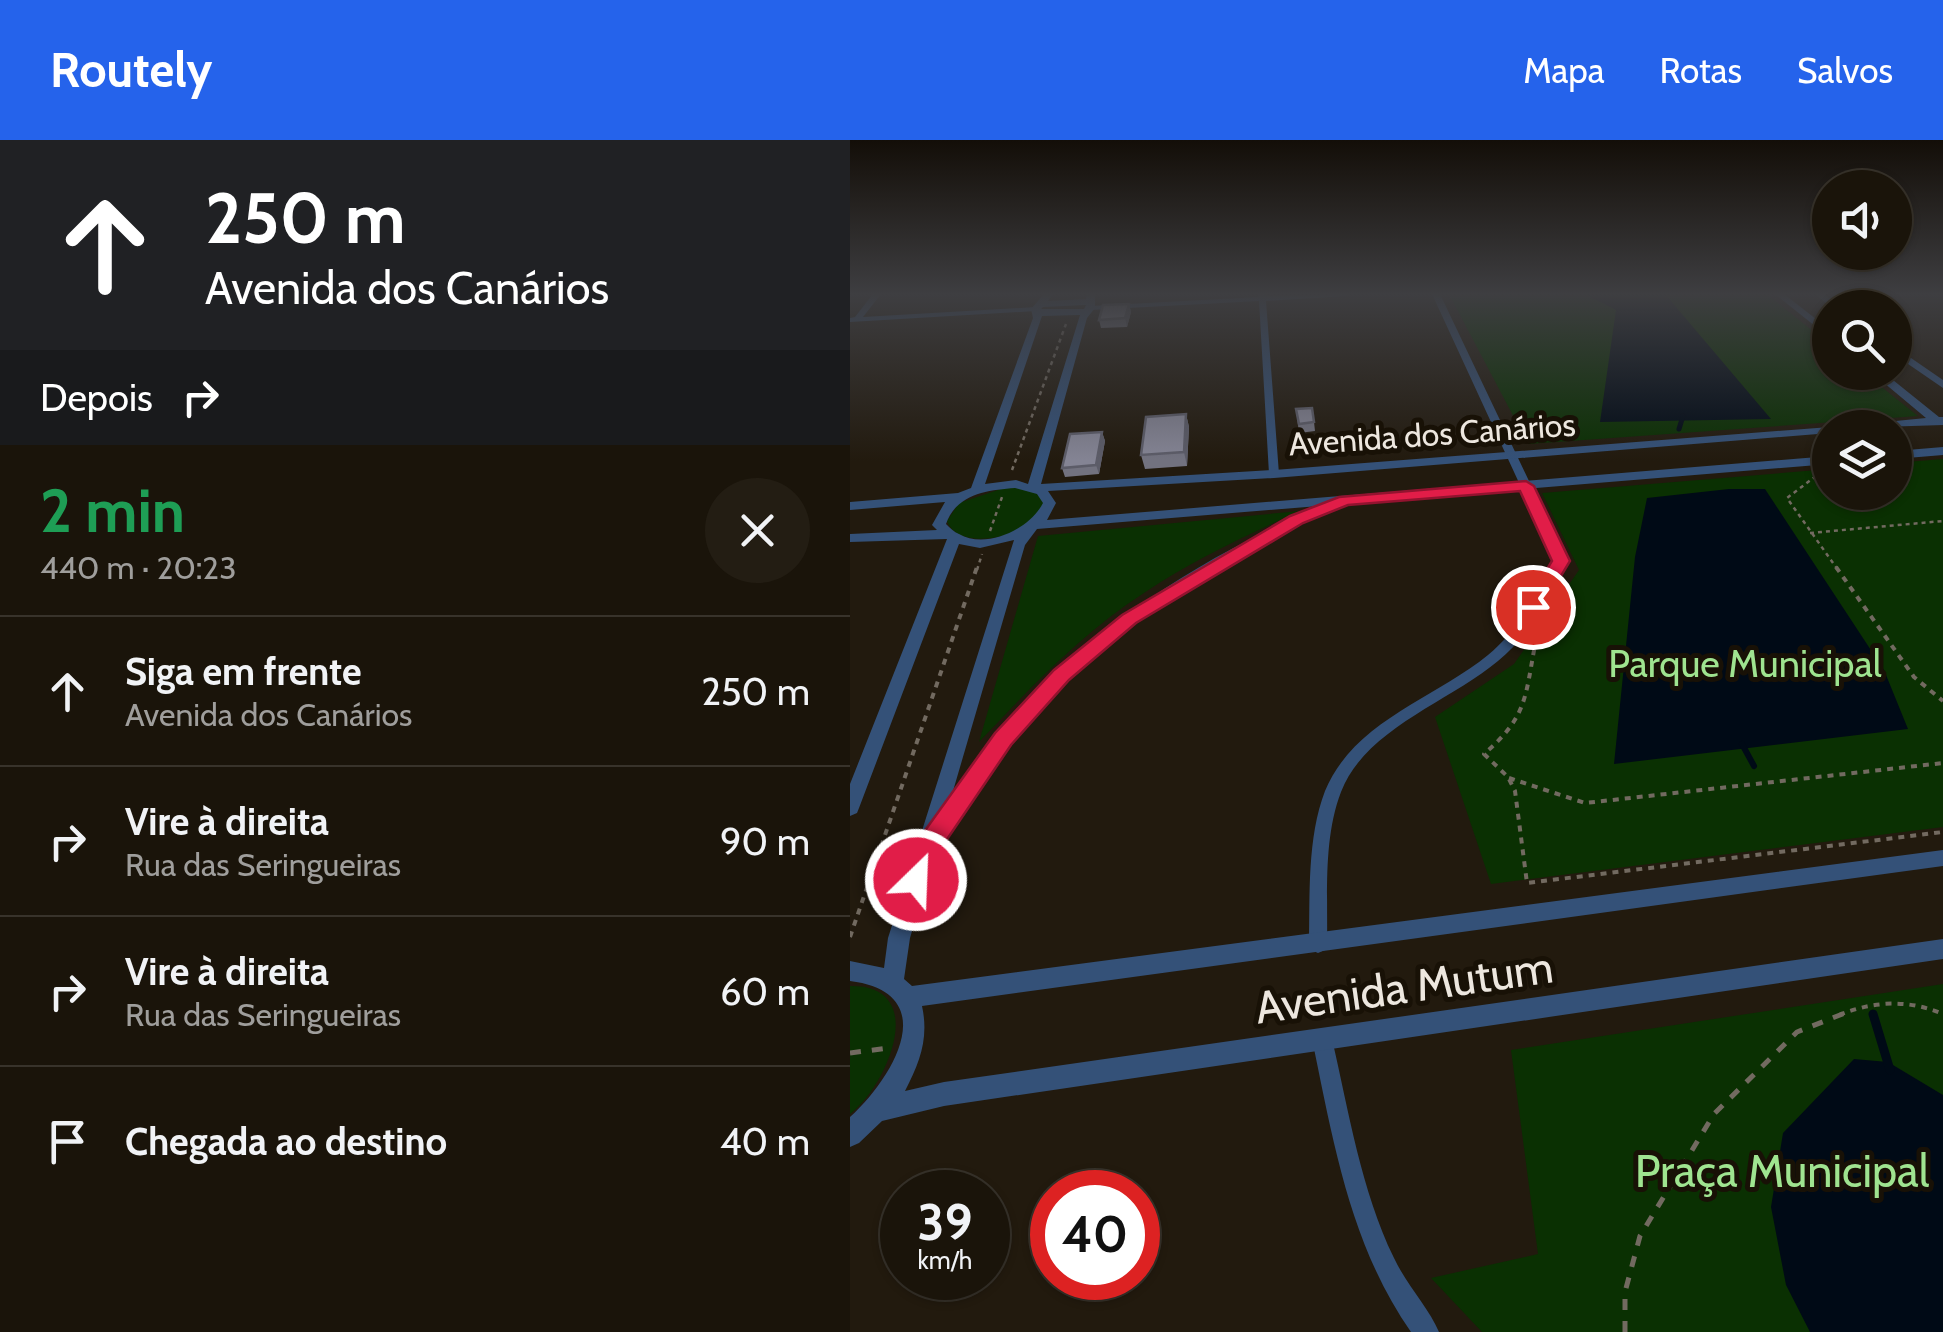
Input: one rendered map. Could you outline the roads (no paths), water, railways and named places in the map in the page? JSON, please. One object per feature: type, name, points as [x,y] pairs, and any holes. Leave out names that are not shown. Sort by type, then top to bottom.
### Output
[{"type":"street","points":[[950,537],[940,525],[941,515],[970,493],[1025,350]]},
{"type":"street","points":[[850,1134],[877,1110],[900,1079],[912,1048],[916,1020],[901,989],[899,938],[1018,544],[1048,514],[1052,504],[1049,494],[1036,487],[1073,350]]},
{"type":"street","points":[[1266,350],[1274,474]]},
{"type":"street","points":[[1318,944],[1320,848],[1338,779],[1381,729],[1498,655],[1555,576],[1561,561],[1462,350]]},
{"type":"street","points":[[1912,362],[1943,385]]},
{"type":"street","points":[[1899,390],[1941,423]]},
{"type":"street","points":[[1912,425],[1941,423]]},
{"type":"street","name":"Avenida dos Canários","points":[[970,493],[1006,484],[1036,487],[1274,474],[1812,431]]},
{"type":"street","points":[[1912,453],[1943,450]]},
{"type":"street","name":"Avenida dos Canários","points":[[950,537],[986,542],[1034,527],[1812,462]]},
{"type":"street","points":[[850,506],[970,493]]},
{"type":"street","points":[[925,851],[1003,739],[1061,675],[1129,619],[1231,555],[1296,520],[1345,500]]},
{"type":"street","points":[[850,538],[950,537]]},
{"type":"street","points":[[850,808],[950,537]]},
{"type":"street","name":"Avenida Mutum","points":[[850,971],[868,971],[901,989],[1318,944],[1943,858]]},
{"type":"street","name":"Avenida Mutum","points":[[877,1110],[944,1094],[1943,949]]},
{"type":"street","points":[[1322,1039],[1346,1145],[1376,1241],[1426,1332]]},
{"type":"waterway","points":[[1679,429],[1683,416]]},
{"type":"waterway","points":[[1742,744],[1754,766]]},
{"type":"waterway","points":[[1873,1014],[1890,1070]]},
{"type":"park label","name":"Parque Municipal","points":[[1745,663]]},
{"type":"park label","name":"Praça Municipal","points":[[1782,1171]]}]
